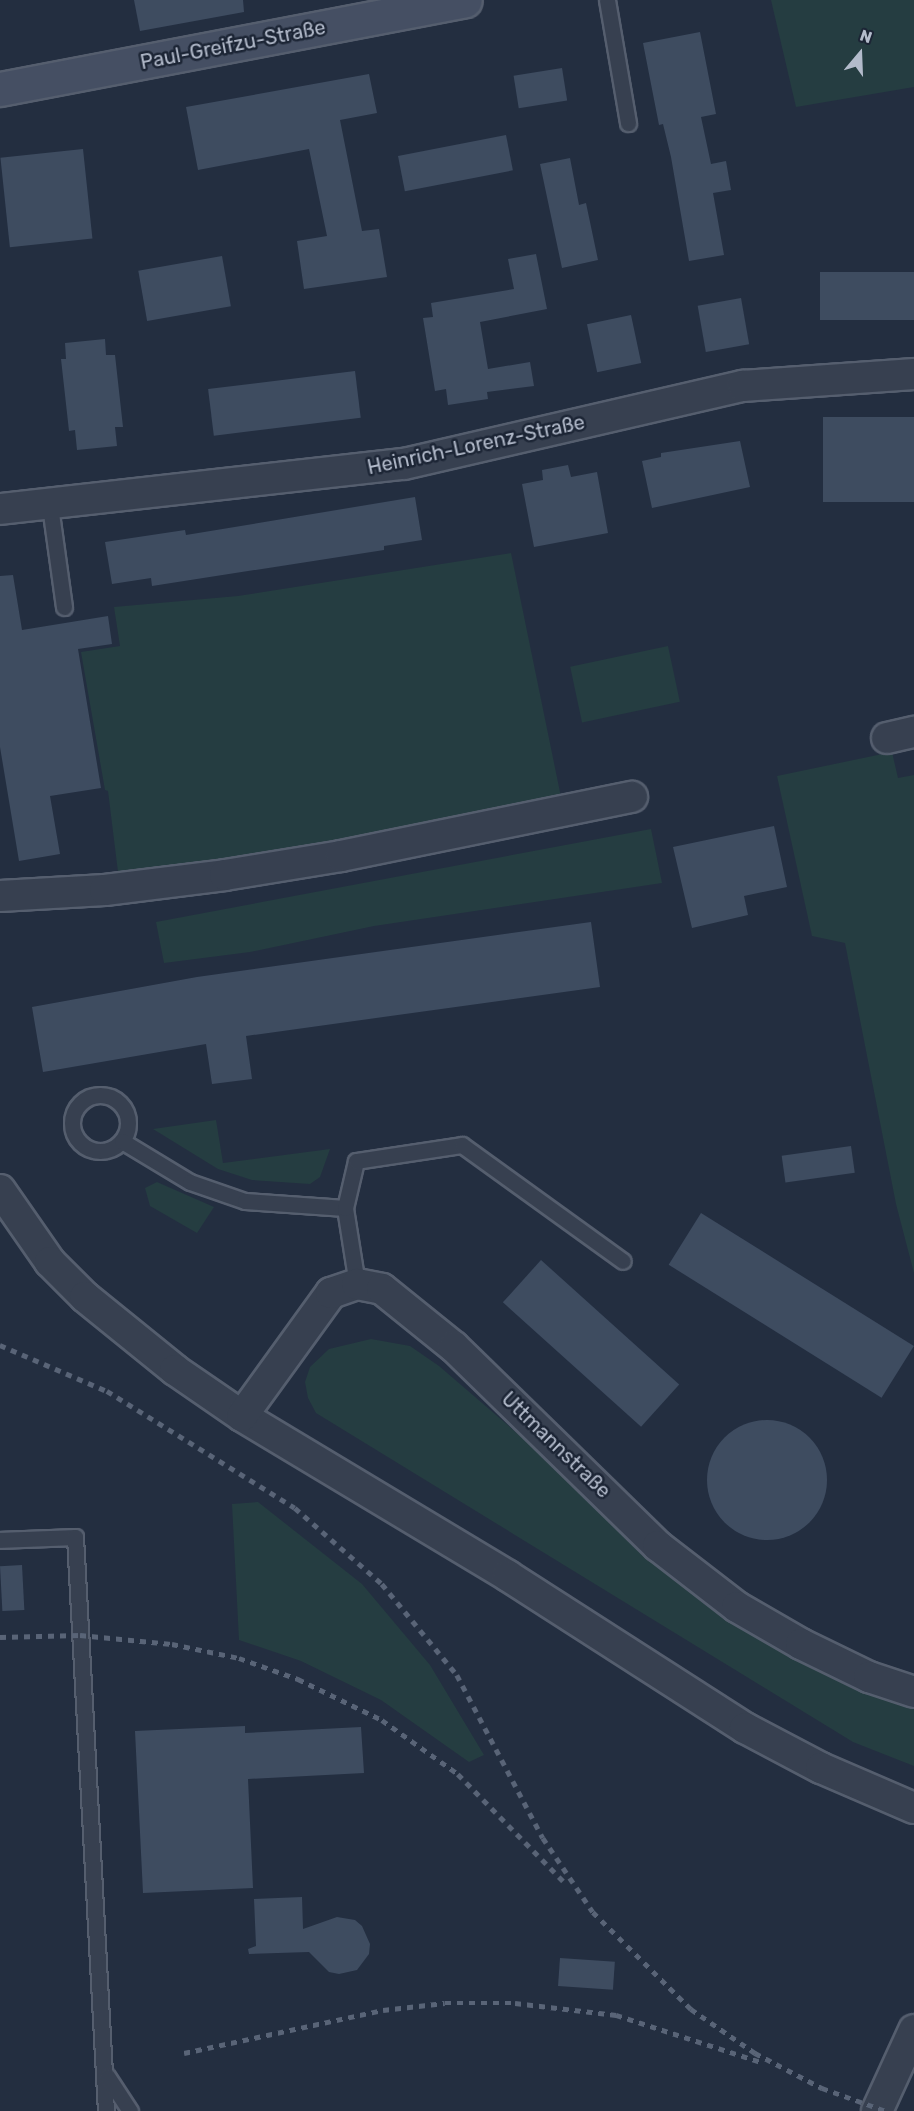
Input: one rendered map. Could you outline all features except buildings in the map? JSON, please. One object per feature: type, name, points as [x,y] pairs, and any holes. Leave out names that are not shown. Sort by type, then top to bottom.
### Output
[{"type":"main road","name":"Paul-Greifzu-Straße","points":[[0,89],[465,0]]},
{"type":"street","name":"Heinrich-Lorenz-Straße","points":[[0,509],[50,506],[404,464],[743,386],[914,374]]},
{"type":"street","points":[[0,896],[105,890],[225,875],[341,856],[632,797]]},
{"type":"street","points":[[0,1190],[50,1262],[85,1297],[174,1370],[242,1416],[508,1576],[745,1728],[821,1768],[914,1808]]},
{"type":"street","points":[[242,1416],[318,1306],[331,1293],[357,1284]]},
{"type":"street","name":"Uttmannstraße","points":[[357,1284],[382,1289],[397,1298],[454,1347],[658,1546],[737,1607],[811,1649],[869,1677],[914,1692]]},
{"type":"street","points":[[878,2111],[914,2030]]},
{"type":"lane","points":[[607,0],[628,123]]},
{"type":"lane","points":[[50,506],[64,607]]},
{"type":"lane","points":[[122,1141],[190,1182],[245,1201],[345,1208]]},
{"type":"lane","points":[[357,1284],[345,1208],[356,1161],[462,1145],[623,1261]]},
{"type":"lane","points":[[0,1540],[75,1537],[106,2111]]},
{"type":"lane","points":[[104,2069],[117,2096],[130,2111]]},
{"type":"green space","points":[[771,0],[914,0],[914,87],[796,107]]},
{"type":"green space","points":[[511,553],[561,797],[281,854],[118,872],[108,791],[105,790],[81,652],[120,646],[114,607],[238,596]]},
{"type":"green space","points":[[668,646],[680,702],[582,723],[570,667]]},
{"type":"green space","points":[[892,752],[898,778],[914,775],[914,1273],[896,1204],[845,943],[812,936],[777,776]]},
{"type":"green space","points":[[651,829],[662,883],[374,926],[250,952],[164,963],[156,922]]},
{"type":"green space","points":[[216,1120],[223,1163],[330,1149],[320,1177],[310,1184],[252,1180],[218,1169],[153,1129]]},
{"type":"green space","points":[[157,1182],[214,1207],[197,1233],[150,1206],[145,1188]]},
{"type":"green space","points":[[371,1339],[410,1346],[439,1366],[561,1471],[857,1688],[914,1707],[914,1766],[853,1742],[316,1413],[308,1398],[305,1382],[310,1367],[329,1349]]},
{"type":"green space","points":[[258,1502],[362,1584],[430,1665],[484,1755],[469,1762],[381,1700],[301,1661],[239,1640],[232,1504]]},
{"type":"railway","points":[[0,1345],[107,1391],[295,1508],[382,1584],[457,1675],[543,1838],[593,1912],[691,2009],[755,2053],[822,2088],[886,2111]]},
{"type":"railway","points":[[0,1637],[80,1635],[172,1644],[239,1658],[298,1679],[382,1720],[458,1774],[566,1884]]},
{"type":"railway","points":[[184,2053],[383,2010],[445,2003],[515,2003],[616,2015],[761,2062]]}]
